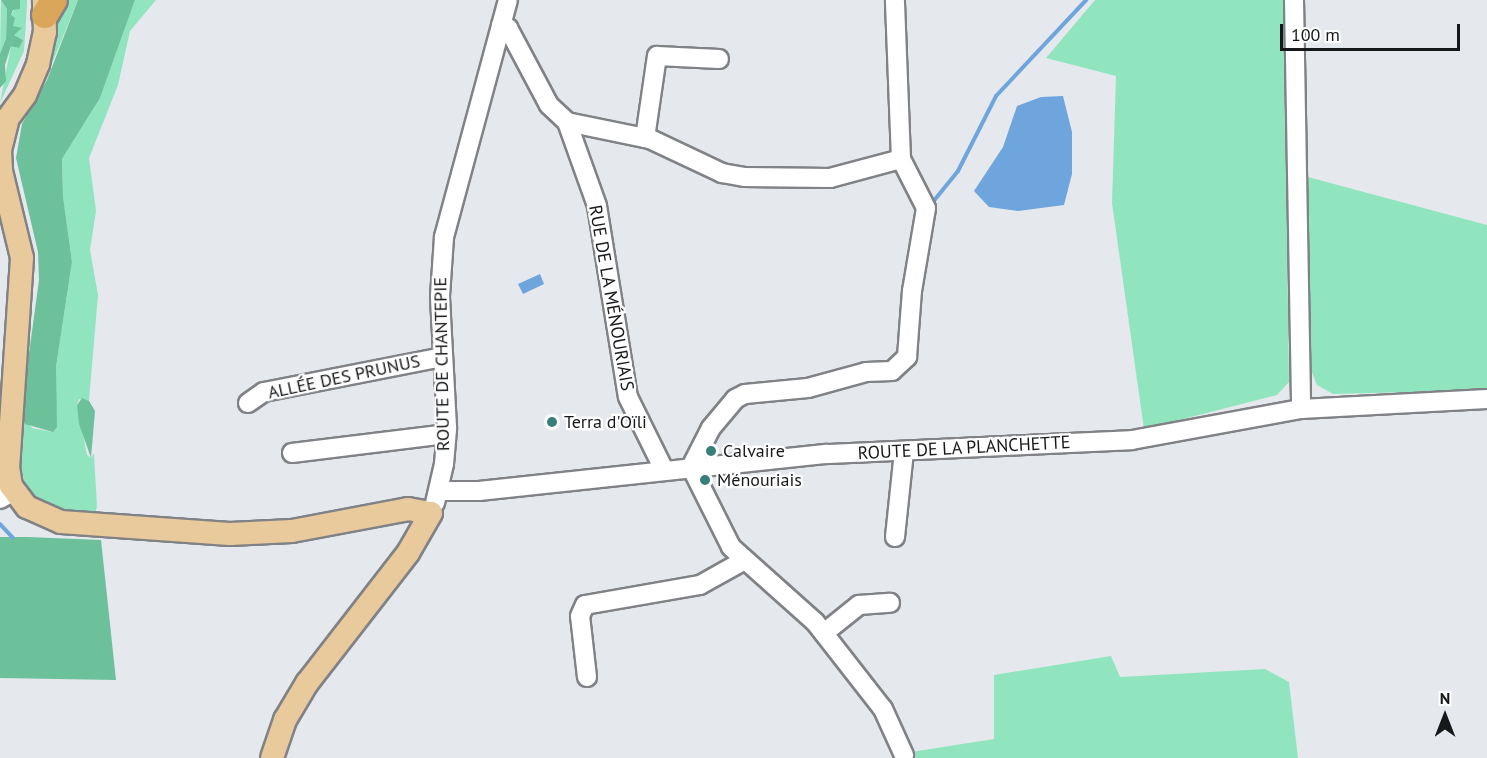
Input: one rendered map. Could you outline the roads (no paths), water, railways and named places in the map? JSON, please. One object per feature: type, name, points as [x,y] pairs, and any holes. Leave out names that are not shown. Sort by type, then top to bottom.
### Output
[{"type":"main road","points":[[48,5],[38,64],[26,95],[3,125],[0,150],[1,171],[19,236],[22,277],[8,450],[7,495],[52,520],[167,532],[272,532],[408,509],[431,513]]},
{"type":"main road","points":[[0,206],[19,236]]},
{"type":"main road","name":"ROUTE DE CHANTEPIE","points":[[272,758],[285,720],[307,683],[408,553],[431,513]]},
{"type":"street","name":"ROUTE DE CHANTEPIE","points":[[431,513],[439,491],[446,434],[440,287],[444,237],[508,0]]},
{"type":"street","points":[[895,0],[901,159],[926,208],[912,291],[907,357],[892,371],[866,372],[808,388],[745,394],[735,399],[718,418],[691,467],[731,547],[743,561],[824,633],[883,710],[904,755]]},
{"type":"street","points":[[1294,0],[1301,409]]},
{"type":"street","name":"RUE DE LA MÉNOURIAIS","points":[[501,25],[508,28],[549,105],[567,122],[597,206],[628,397],[664,470]]},
{"type":"street","points":[[645,138],[657,56],[719,59]]},
{"type":"street","points":[[567,122],[645,138],[722,172],[744,177],[830,178],[901,159]]},
{"type":"street","name":"ALLÉE DES PRUNUS","points":[[248,403],[264,392],[443,357]]},
{"type":"street","name":"ROUTE DE LA PLANCHETTE","points":[[439,491],[468,492],[799,456],[1132,440],[1301,409],[1487,399]]},
{"type":"street","points":[[292,453],[446,434]]},
{"type":"street","points":[[895,537],[904,451]]},
{"type":"street","points":[[587,677],[580,616],[585,605],[700,585],[743,561]]},
{"type":"street","points":[[824,633],[859,605],[890,603]]},
{"type":"water","points":[[1063,96],[1072,132],[1072,174],[1064,205],[1018,211],[989,207],[974,191],[1003,147],[1017,106],[1041,97]]},
{"type":"water","points":[[540,274],[544,284],[523,294],[518,284]]},
{"type":"waterway","points":[[932,203],[958,171],[996,96],[1086,0]]},
{"type":"waterway","points":[[0,524],[13,538]]},
{"type":"place","name":"Terra d'Oïli","points":[[552,422]]},
{"type":"place","name":"Calvaire","points":[[711,451]]},
{"type":"place","name":"Ménouriais","points":[[705,480]]}]
